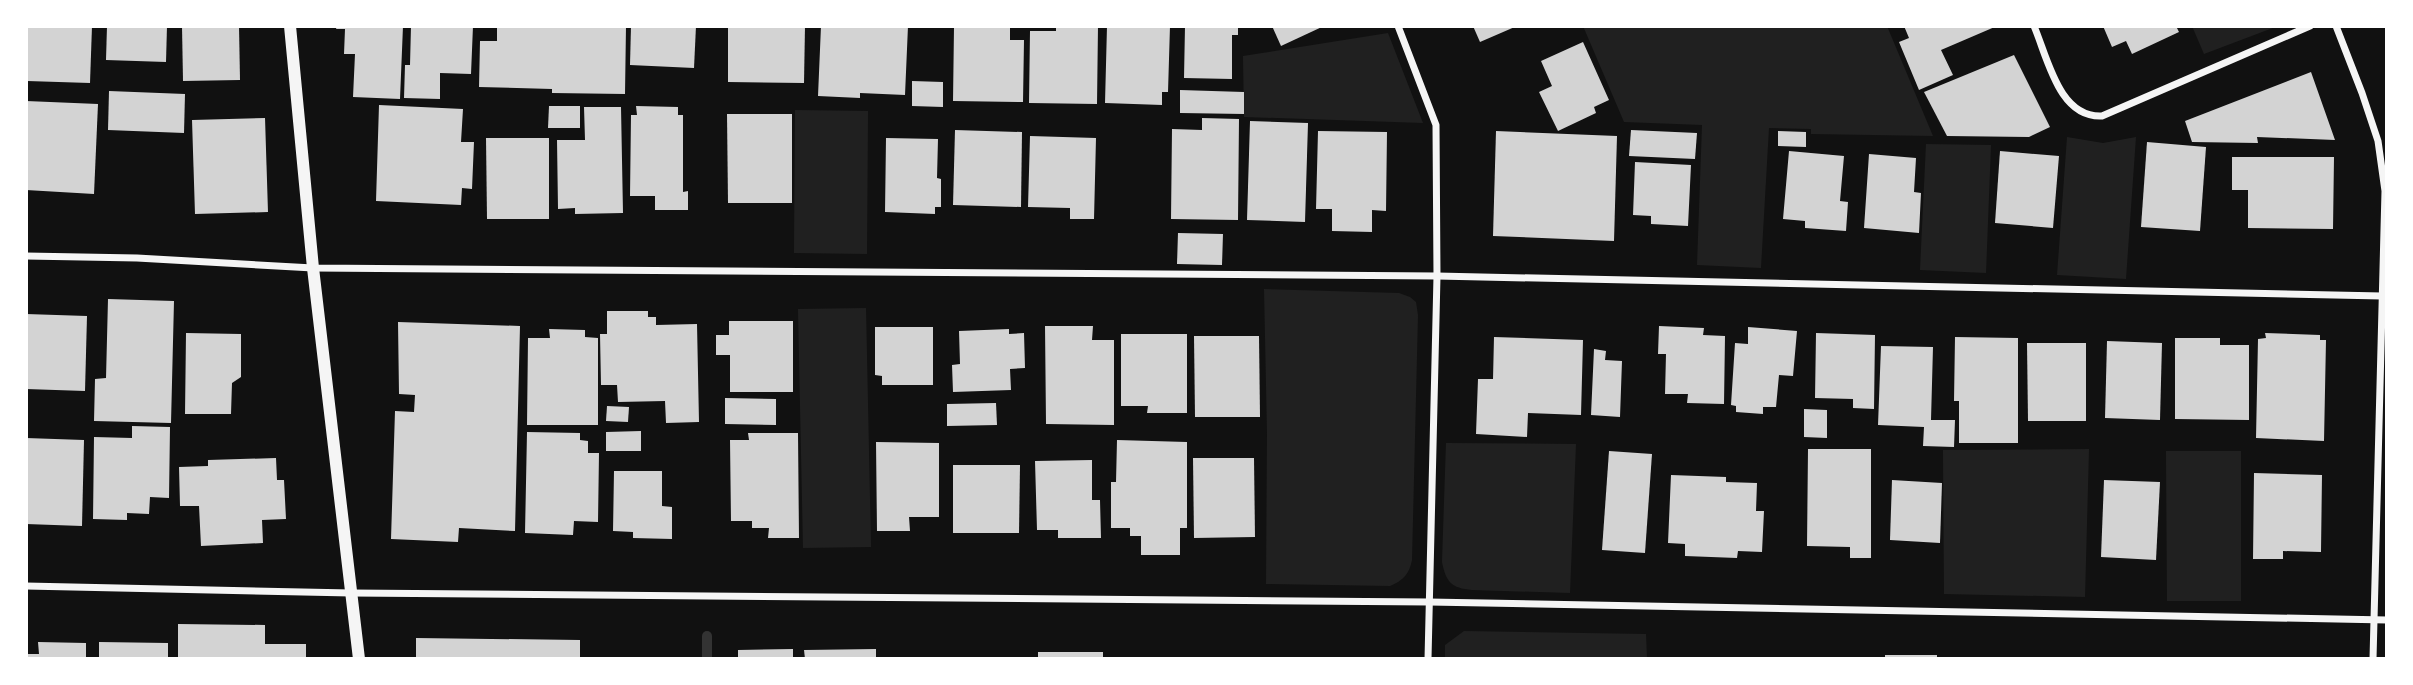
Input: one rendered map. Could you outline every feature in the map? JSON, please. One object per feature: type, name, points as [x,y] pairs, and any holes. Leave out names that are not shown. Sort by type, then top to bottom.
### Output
[{"type":"street","points":[[290,26],[313,268],[359,659]]},
{"type":"street","points":[[1398,26],[1436,125],[1437,276],[1428,659]]},
{"type":"street","points":[[2034,26],[2063,95],[2072,107],[2082,114],[2102,116],[2309,26]]},
{"type":"street","points":[[2336,26],[2378,141],[2385,191],[2373,659]]},
{"type":"street","points":[[26,256],[137,258],[313,268],[1437,276],[2382,296]]},
{"type":"street","points":[[26,586],[351,593],[1429,602],[2387,620]]},
{"type":"shaded area","points":[[1583,26],[1887,26],[1933,136],[1811,134],[1811,129],[1769,128],[1761,268],[1697,265],[1702,125],[1624,122]]},
{"type":"shaded area","points":[[2192,26],[2278,26],[2204,54]]},
{"type":"shaded area","points":[[1388,33],[1423,123],[1244,117],[1243,56]]},
{"type":"shaded area","points":[[795,110],[868,111],[867,254],[794,253]]},
{"type":"shaded area","points":[[2067,137],[2103,143],[2136,137],[2126,279],[2057,275]]},
{"type":"shaded area","points":[[1926,144],[1991,145],[1986,273],[1920,270]]},
{"type":"shaded area","points":[[1264,289],[1399,293],[1416,302],[1418,315],[1412,560],[1405,576],[1390,586],[1266,584]]},
{"type":"shaded area","points":[[866,308],[871,547],[803,548],[798,309]]},
{"type":"shaded area","points":[[1446,443],[1576,444],[1570,593],[1472,590],[1459,588],[1451,583],[1445,575],[1442,562]]},
{"type":"shaded area","points":[[2089,449],[2085,597],[1944,594],[1943,450]]},
{"type":"shaded area","points":[[2166,451],[2241,451],[2241,601],[2167,601]]},
{"type":"shaded area","points":[[1464,631],[1646,634],[1647,659],[1445,659],[1445,645]]},
{"type":"building","points":[[28,26],[92,26],[90,83],[27,81]]},
{"type":"building","points":[[107,26],[167,26],[166,62],[106,60]]},
{"type":"building","points":[[182,26],[239,26],[240,80],[183,81]]},
{"type":"building","points":[[337,26],[403,26],[400,99],[353,97],[355,54],[344,54],[345,29],[336,29]]},
{"type":"building","points":[[411,26],[473,26],[471,74],[440,73],[440,99],[404,98],[405,65],[410,65]]},
{"type":"building","points":[[497,26],[626,26],[625,94],[552,93],[552,89],[479,87],[480,41],[497,41]]},
{"type":"building","points":[[631,26],[696,26],[694,68],[630,65]]},
{"type":"building","points":[[728,26],[805,26],[804,83],[728,82]]},
{"type":"building","points":[[821,26],[908,26],[905,95],[860,93],[860,98],[818,96]]},
{"type":"building","points":[[1056,26],[1098,26],[1097,104],[1029,103],[1030,31],[1056,31]]},
{"type":"building","points":[[1107,26],[1170,26],[1168,92],[1162,92],[1162,105],[1105,103]]},
{"type":"building","points":[[1185,26],[1238,26],[1238,35],[1232,35],[1232,79],[1184,78]]},
{"type":"building","points":[[1272,26],[1324,26],[1281,46]]},
{"type":"building","points":[[1473,26],[1517,26],[1480,42]]},
{"type":"building","points":[[1904,26],[1997,26],[1941,50],[1953,75],[1919,90],[1899,42],[1909,38]]},
{"type":"building","points":[[2103,26],[2176,26],[2179,32],[2132,54],[2126,41],[2112,47]]},
{"type":"building","points":[[954,27],[1010,28],[1010,40],[1024,40],[1023,102],[953,101]]},
{"type":"building","points":[[1583,42],[1609,100],[1594,107],[1596,113],[1558,131],[1539,92],[1552,86],[1541,61]]},
{"type":"building","points":[[2014,55],[2050,127],[2029,137],[1947,136],[1924,92]]},
{"type":"building","points":[[2311,72],[2335,140],[2257,137],[2258,143],[2192,142],[2185,121]]},
{"type":"building","points":[[912,81],[943,82],[943,107],[912,106]]},
{"type":"building","points":[[1180,90],[1244,92],[1244,114],[1180,113]]},
{"type":"building","points":[[109,91],[185,94],[184,133],[108,130]]},
{"type":"building","points":[[26,101],[98,104],[94,194],[26,190]]},
{"type":"building","points":[[379,105],[463,109],[461,142],[474,142],[472,189],[462,188],[461,205],[376,201]]},
{"type":"building","points":[[549,106],[580,106],[580,128],[548,128]]},
{"type":"building","points":[[636,106],[678,107],[678,115],[683,115],[683,192],[688,191],[688,210],[655,210],[655,196],[630,196],[631,115],[637,115]]},
{"type":"building","points":[[584,107],[621,107],[623,213],[575,214],[575,208],[558,209],[557,140],[585,140]]},
{"type":"building","points":[[727,114],[792,114],[792,203],[728,203]]},
{"type":"building","points":[[265,118],[268,212],[195,214],[192,120]]},
{"type":"building","points":[[1202,118],[1239,119],[1238,220],[1171,219],[1172,129],[1202,130]]},
{"type":"building","points":[[1250,121],[1308,123],[1305,222],[1247,220]]},
{"type":"building","points":[[955,130],[1022,132],[1021,207],[953,205]]},
{"type":"building","points":[[1631,130],[1697,133],[1695,159],[1629,156]]},
{"type":"building","points":[[1318,131],[1387,132],[1386,211],[1372,210],[1372,232],[1332,231],[1332,209],[1316,209]]},
{"type":"building","points":[[1496,131],[1617,136],[1614,241],[1493,236]]},
{"type":"building","points":[[1778,131],[1806,132],[1806,147],[1778,146]]},
{"type":"building","points":[[1030,136],[1096,138],[1094,219],[1070,219],[1070,208],[1028,207]]},
{"type":"building","points":[[486,138],[549,138],[549,219],[487,219]]},
{"type":"building","points":[[886,138],[938,139],[937,178],[941,179],[941,207],[935,207],[935,214],[885,212]]},
{"type":"building","points":[[2147,142],[2206,147],[2200,231],[2141,227]]},
{"type":"building","points":[[1789,151],[1844,156],[1840,201],[1848,202],[1846,231],[1805,228],[1805,221],[1783,219]]},
{"type":"building","points":[[2000,151],[2059,156],[2053,228],[1995,223]]},
{"type":"building","points":[[1869,154],[1916,158],[1914,192],[1921,193],[1919,233],[1864,228]]},
{"type":"building","points":[[2232,157],[2334,157],[2333,229],[2248,228],[2248,190],[2232,190]]},
{"type":"building","points":[[1635,162],[1691,165],[1688,226],[1651,224],[1651,216],[1633,215]]},
{"type":"building","points":[[1178,233],[1223,234],[1222,265],[1177,264]]},
{"type":"building","points":[[108,299],[174,301],[171,423],[94,421],[95,379],[106,378]]},
{"type":"building","points":[[607,311],[648,311],[648,317],[656,317],[656,325],[697,324],[699,422],[666,423],[665,401],[618,402],[617,385],[601,385],[600,334],[607,334]]},
{"type":"building","points":[[26,314],[87,316],[85,391],[26,389]]},
{"type":"building","points":[[729,321],[793,321],[793,392],[730,392],[730,355],[716,355],[716,335],[729,335]]},
{"type":"building","points":[[398,322],[520,326],[515,531],[459,528],[458,542],[391,539],[395,411],[414,412],[415,395],[399,394]]},
{"type":"building","points":[[1045,326],[1093,326],[1092,340],[1114,340],[1114,425],[1046,424]]},
{"type":"building","points":[[1659,326],[1704,328],[1703,335],[1725,336],[1724,404],[1687,403],[1688,394],[1665,394],[1666,354],[1658,354]]},
{"type":"building","points":[[875,327],[933,327],[933,385],[882,385],[882,376],[875,375]]},
{"type":"building","points":[[1748,327],[1797,331],[1793,376],[1779,375],[1776,407],[1763,407],[1763,414],[1736,412],[1736,406],[1731,405],[1735,343],[1748,344]]},
{"type":"building","points":[[549,329],[585,330],[585,337],[598,338],[598,425],[527,425],[528,338],[550,338]]},
{"type":"building","points":[[1009,329],[1009,334],[1024,333],[1025,368],[1010,369],[1011,390],[953,392],[952,365],[960,364],[959,331]]},
{"type":"building","points":[[186,333],[241,334],[241,377],[232,383],[231,414],[185,414]]},
{"type":"building","points":[[1816,333],[1875,335],[1874,409],[1853,408],[1853,399],[1815,398]]},
{"type":"building","points":[[2265,333],[2320,335],[2320,340],[2326,340],[2324,441],[2256,438],[2258,339],[2266,338]]},
{"type":"building","points":[[1121,334],[1187,334],[1187,413],[1147,413],[1148,406],[1121,406]]},
{"type":"building","points":[[1194,336],[1259,336],[1260,417],[1195,417]]},
{"type":"building","points":[[1494,337],[1583,340],[1581,415],[1528,413],[1527,437],[1476,434],[1478,379],[1493,379]]},
{"type":"building","points":[[1955,337],[2018,338],[2018,443],[1959,443],[1959,401],[1954,401]]},
{"type":"building","points":[[2175,338],[2220,338],[2220,345],[2249,345],[2249,420],[2175,419]]},
{"type":"building","points":[[2107,341],[2162,343],[2160,420],[2105,418]]},
{"type":"building","points":[[2027,343],[2086,343],[2086,421],[2028,421]]},
{"type":"building","points":[[1881,346],[1933,347],[1931,420],[1955,420],[1954,447],[1923,446],[1924,427],[1878,425]]},
{"type":"building","points":[[1594,349],[1606,351],[1605,360],[1622,361],[1620,417],[1591,415]]},
{"type":"building","points":[[725,398],[776,399],[776,425],[725,424]]},
{"type":"building","points":[[996,403],[997,425],[947,426],[947,404]]},
{"type":"building","points":[[607,406],[629,407],[628,422],[606,421]]},
{"type":"building","points":[[1804,409],[1827,410],[1827,438],[1804,437]]},
{"type":"building","points":[[132,426],[170,427],[169,498],[150,497],[149,514],[127,513],[127,520],[93,519],[94,437],[132,438]]},
{"type":"building","points":[[641,431],[641,451],[606,451],[606,432]]},
{"type":"building","points":[[527,432],[580,433],[580,440],[588,441],[588,453],[599,453],[598,522],[574,521],[573,535],[525,533]]},
{"type":"building","points":[[748,433],[798,433],[799,538],[768,538],[769,528],[752,528],[752,521],[731,521],[730,440],[749,440]]},
{"type":"building","points":[[26,438],[84,440],[82,526],[26,524]]},
{"type":"building","points":[[1117,440],[1187,442],[1187,528],[1180,528],[1180,555],[1141,555],[1141,536],[1130,536],[1130,528],[1111,528],[1111,482],[1116,482]]},
{"type":"building","points":[[876,442],[939,443],[939,517],[909,517],[910,531],[877,531]]},
{"type":"building","points":[[1808,449],[1871,449],[1871,558],[1850,558],[1850,547],[1807,546]]},
{"type":"building","points":[[1609,451],[1652,454],[1645,553],[1602,550]]},
{"type":"building","points":[[276,458],[277,480],[284,480],[286,519],[262,520],[263,543],[201,546],[199,506],[180,506],[179,467],[208,466],[208,460]]},
{"type":"building","points":[[1193,458],[1254,458],[1255,537],[1194,538]]},
{"type":"building","points":[[1092,460],[1092,500],[1100,500],[1101,538],[1058,538],[1058,530],[1037,530],[1035,461]]},
{"type":"building","points":[[953,465],[1020,465],[1019,533],[953,533]]},
{"type":"building","points":[[614,471],[662,471],[662,506],[672,507],[672,539],[633,538],[633,532],[613,531]]},
{"type":"building","points":[[2254,473],[2322,475],[2321,552],[2283,551],[2283,559],[2253,559]]},
{"type":"building","points":[[1671,475],[1726,477],[1726,482],[1757,483],[1756,511],[1764,511],[1762,552],[1738,551],[1737,558],[1685,556],[1685,544],[1668,543]]},
{"type":"building","points":[[1892,480],[1942,483],[1940,543],[1890,540]]},
{"type":"building","points":[[2104,480],[2160,482],[2156,560],[2101,557]]},
{"type":"building","points":[[178,624],[265,625],[265,644],[306,644],[306,659],[178,659]]},
{"type":"building","points":[[416,638],[580,640],[580,659],[416,659]]},
{"type":"building","points":[[38,642],[86,643],[86,659],[26,659],[26,654],[39,654]]},
{"type":"building","points":[[99,642],[168,643],[168,659],[99,659]]},
{"type":"building","points":[[793,649],[793,659],[738,659],[738,650]]},
{"type":"building","points":[[876,649],[876,659],[805,659],[804,650]]},
{"type":"building","points":[[1038,652],[1103,652],[1103,659],[1038,659]]},
{"type":"building","points":[[1885,655],[1937,655],[1937,659],[1885,659]]},
{"type":"waterway","points":[[707,636],[707,659]]}]
